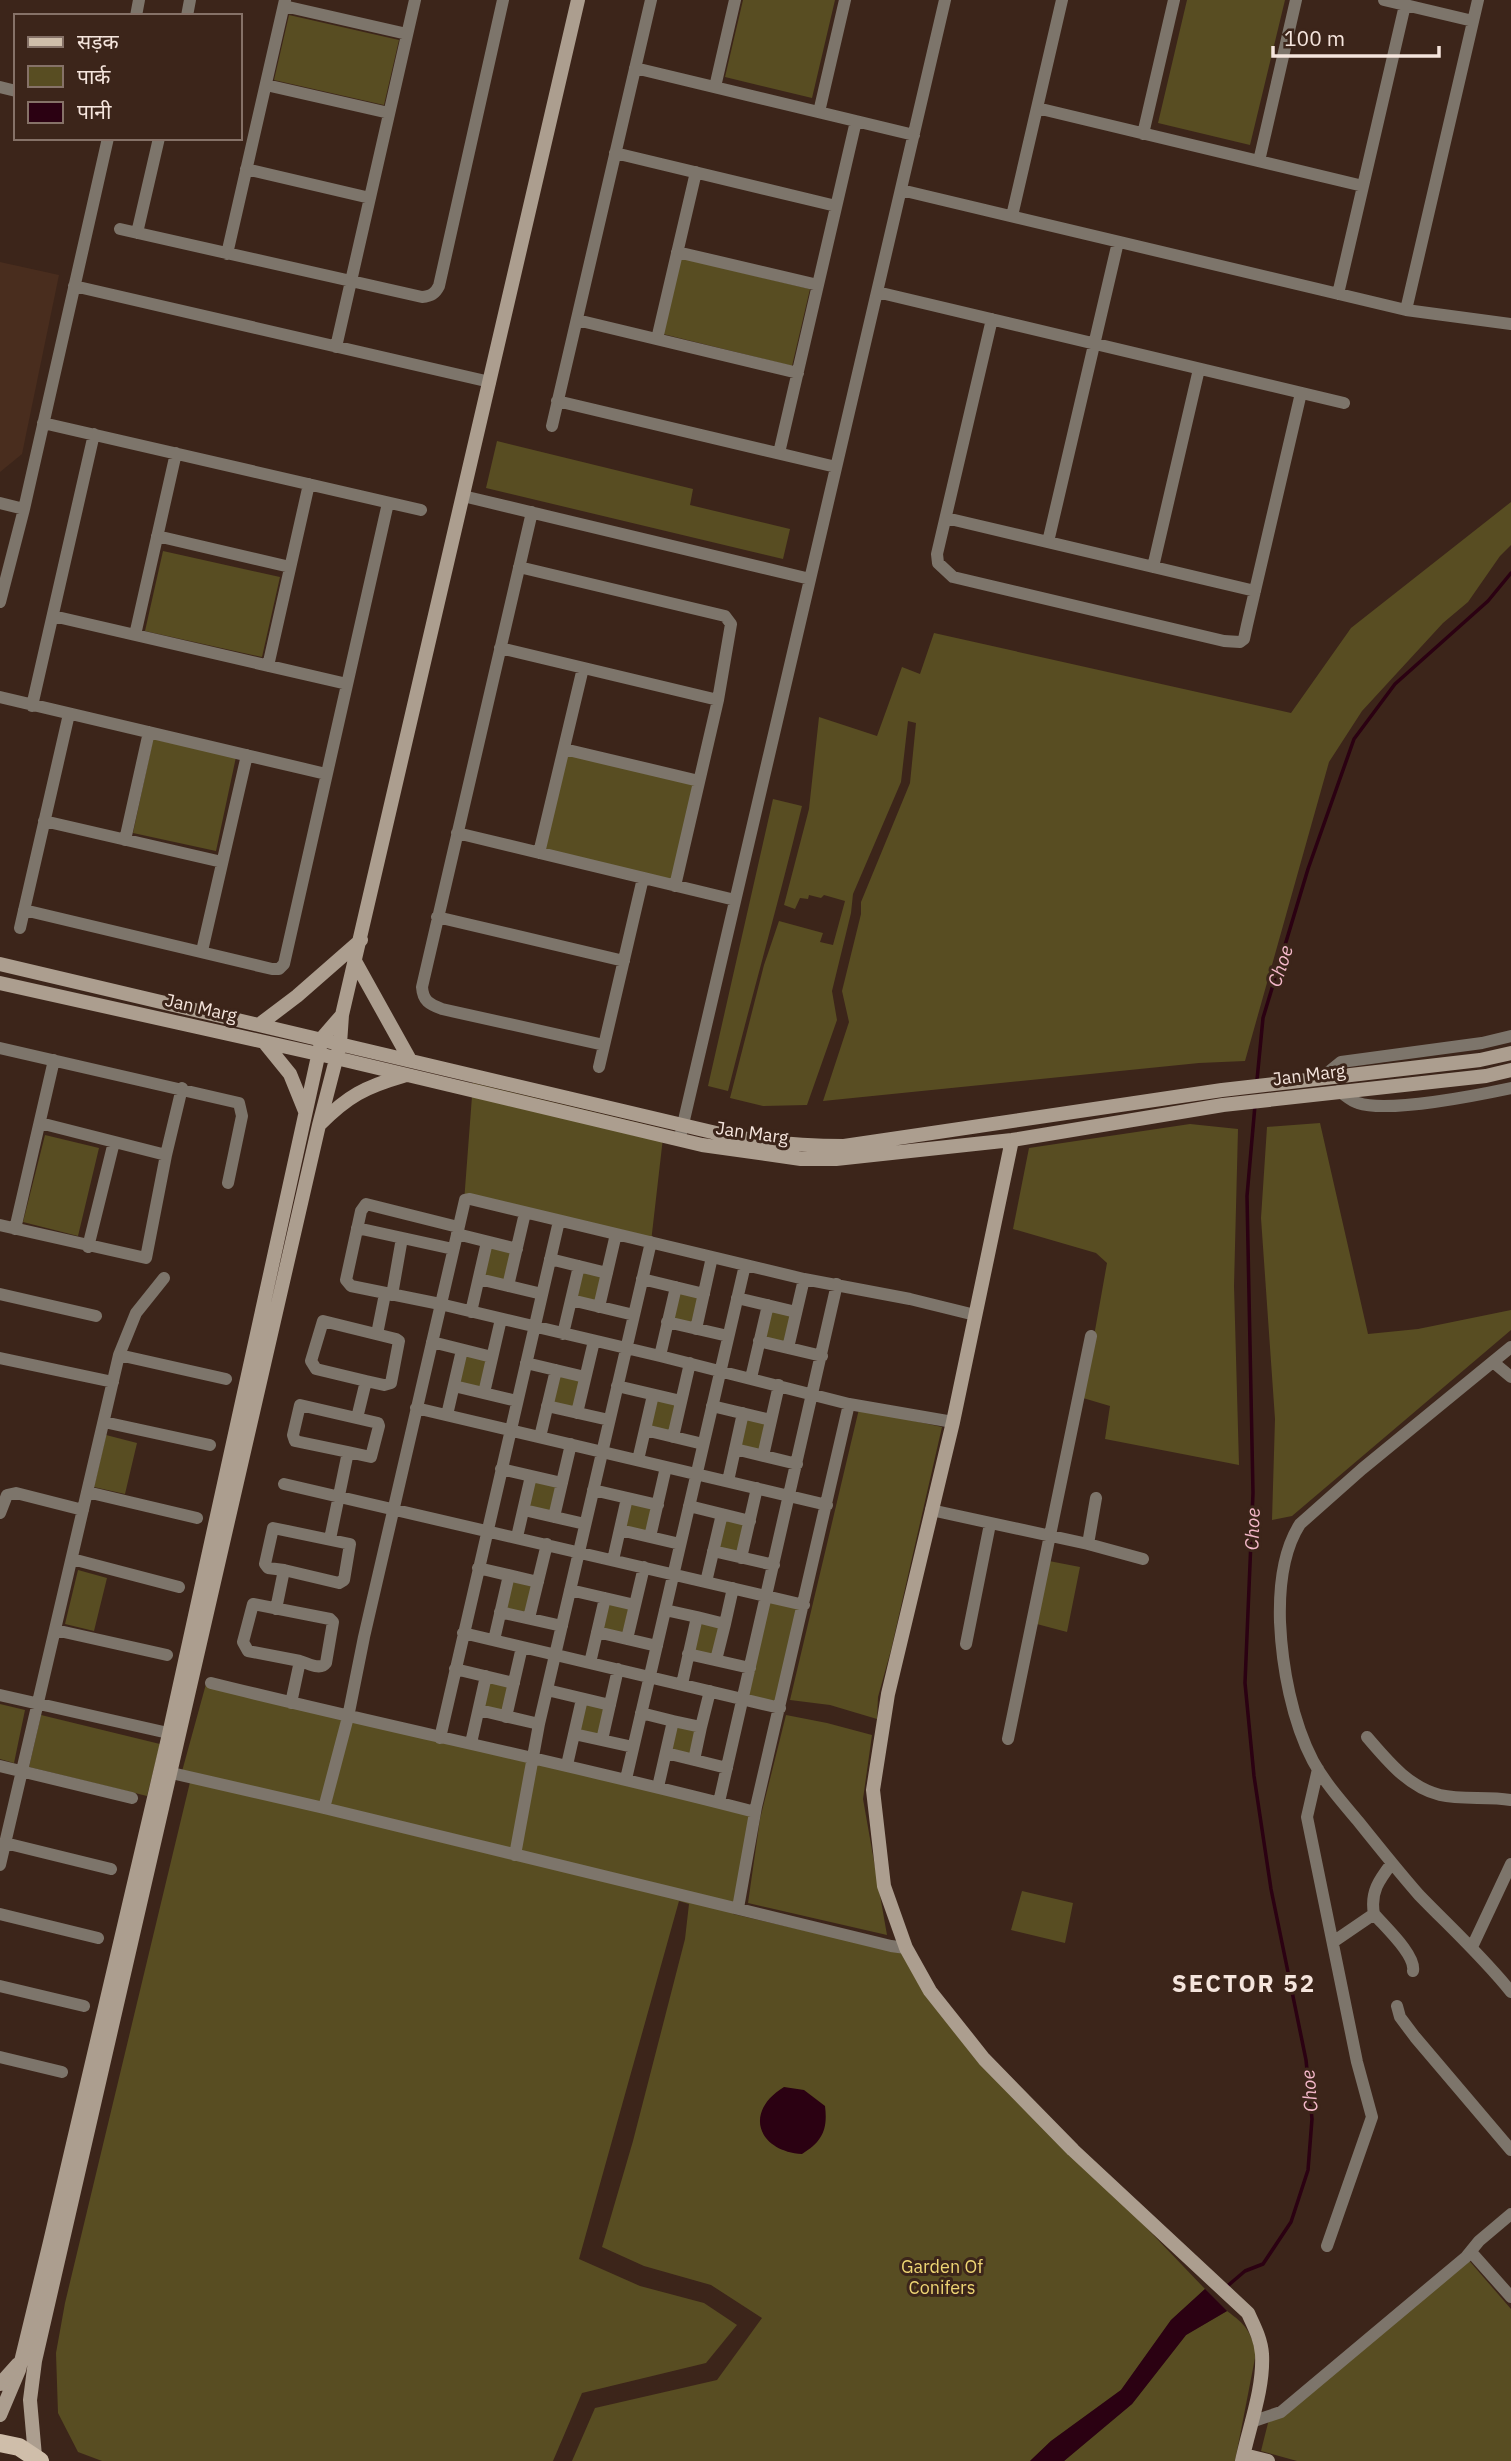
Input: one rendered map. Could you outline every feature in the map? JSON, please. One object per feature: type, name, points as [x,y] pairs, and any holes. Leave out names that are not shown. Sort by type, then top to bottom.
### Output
[{"type":"main road","points":[[0,2415],[20,2362],[175,1735],[338,1051],[342,1015],[578,0]]},
{"type":"main road","points":[[260,1024],[297,996],[361,940]]},
{"type":"main road","points":[[319,1125],[345,1100],[408,1067],[356,963]]},
{"type":"main road","points":[[0,964],[322,1038],[338,1051]]},
{"type":"main road","name":"Jan Marg","points":[[0,983],[318,1054],[338,1051],[683,1124],[705,1129],[735,1144],[777,1157],[836,1159],[1012,1140],[1223,1105],[1293,1089],[1320,1079],[1480,1060],[1511,1053]]},
{"type":"main road","points":[[175,1735],[318,1054],[322,1038],[342,1015]]},
{"type":"main road","points":[[264,1042],[290,1073],[306,1113]]},
{"type":"main road","name":"Jan Marg","points":[[408,1067],[679,1140],[803,1146],[844,1146],[1222,1090],[1339,1091],[1486,1076],[1511,1070]]},
{"type":"main road","points":[[1012,1140],[953,1423],[888,1695],[873,1790],[884,1886],[906,1948],[930,1992],[984,2059],[1073,2150],[1248,2313],[1258,2334],[1262,2354],[1259,2383],[1243,2458],[1268,2461]]},
{"type":"main road","points":[[37,2459],[30,2400],[35,2361],[165,1771]]},
{"type":"main road","points":[[0,2384],[20,2362]]},
{"type":"main road","points":[[0,2443],[19,2447],[37,2459]]},
{"type":"street","points":[[336,347],[415,0]]},
{"type":"street","points":[[120,229],[350,283],[422,297],[436,293],[503,0]]},
{"type":"street","points":[[552,426],[651,0]]},
{"type":"street","points":[[715,87],[735,0]]},
{"type":"street","points":[[819,112],[845,0]]},
{"type":"street","points":[[679,1140],[945,0]]},
{"type":"street","points":[[1012,216],[1062,0]]},
{"type":"street","points":[[1143,134],[1174,0]]},
{"type":"street","points":[[1259,161],[1296,0]]},
{"type":"street","points":[[1384,0],[1473,21]]},
{"type":"street","points":[[1406,310],[1478,0]]},
{"type":"street","points":[[227,254],[284,3],[407,34]]},
{"type":"street","points":[[1338,294],[1405,5]]},
{"type":"street","points":[[635,68],[914,135]]},
{"type":"street","points":[[266,85],[389,113]]},
{"type":"street","points":[[1037,108],[1363,186]]},
{"type":"street","points":[[779,453],[856,121]]},
{"type":"street","points":[[0,602],[24,509],[108,140]]},
{"type":"street","points":[[137,233],[159,140]]},
{"type":"street","points":[[615,153],[836,206]]},
{"type":"street","points":[[246,169],[370,198]]},
{"type":"street","points":[[657,339],[696,172]]},
{"type":"street","points":[[901,190],[1406,310],[1511,324]]},
{"type":"street","points":[[1048,542],[1118,242]]},
{"type":"street","points":[[677,251],[818,285]]},
{"type":"street","points":[[74,286],[490,382]]},
{"type":"street","points":[[877,292],[1344,403]]},
{"type":"street","points":[[577,320],[797,373]]},
{"type":"street","points":[[992,320],[937,554],[938,563],[953,577],[1061,603],[1234,643],[1244,639],[1301,393]]},
{"type":"street","points":[[1153,567],[1199,369]]},
{"type":"street","points":[[557,401],[836,467]]},
{"type":"street","points":[[43,423],[421,510]]},
{"type":"street","points":[[32,705],[94,434]]},
{"type":"street","points":[[135,635],[176,453]]},
{"type":"street","points":[[268,666],[309,484]]},
{"type":"street","points":[[463,496],[810,579]]},
{"type":"street","points":[[0,503],[24,509]]},
{"type":"street","points":[[24,910],[272,969],[279,969],[284,964],[388,503]]},
{"type":"street","points":[[531,512],[437,917],[422,996],[429,1004],[442,1009],[604,1045]]},
{"type":"street","points":[[946,518],[1255,591]]},
{"type":"street","points":[[157,536],[290,567]]},
{"type":"street","points":[[519,567],[725,616],[731,624],[718,700],[675,886]]},
{"type":"street","points":[[53,616],[347,684]]},
{"type":"street","points":[[500,648],[718,700]]},
{"type":"street","points":[[540,853],[583,668]]},
{"type":"street","points":[[0,697],[326,774]]},
{"type":"street","points":[[20,928],[69,714]]},
{"type":"street","points":[[125,840],[149,733]]},
{"type":"street","points":[[564,749],[699,781]]},
{"type":"street","points":[[202,951],[247,755]]},
{"type":"street","points":[[44,821],[222,862]]},
{"type":"street","points":[[457,834],[735,900]]},
{"type":"street","points":[[599,1067],[643,878]]},
{"type":"street","points":[[437,917],[624,961]]},
{"type":"street","points":[[1320,1079],[1342,1062],[1482,1043],[1511,1036]]},
{"type":"street","points":[[0,1048],[235,1101],[242,1109],[228,1183]]},
{"type":"street","points":[[15,1229],[54,1060]]},
{"type":"street","points":[[0,1225],[146,1258],[181,1088]]},
{"type":"street","points":[[1339,1091],[1360,1104],[1380,1105],[1417,1103],[1511,1088]]},
{"type":"street","points":[[40,1123],[166,1155]]},
{"type":"street","points":[[88,1247],[114,1142]]},
{"type":"street","points":[[324,1808],[348,1717],[464,1202],[470,1199],[804,1279],[975,1315]]},
{"type":"street","points":[[517,1249],[369,1204],[361,1211],[346,1280],[351,1286],[440,1304],[690,1363],[849,1404],[953,1423]]},
{"type":"street","points":[[508,1286],[525,1213]]},
{"type":"street","points":[[440,1738],[559,1221]]},
{"type":"street","points":[[357,1228],[453,1249]]},
{"type":"street","points":[[599,1307],[616,1234]]},
{"type":"street","points":[[377,1334],[402,1238]]},
{"type":"street","points":[[471,1312],[488,1242]]},
{"type":"street","points":[[516,1855],[539,1724],[650,1242]]},
{"type":"street","points":[[696,1329],[712,1257]]},
{"type":"street","points":[[550,1259],[607,1273]]},
{"type":"street","points":[[626,1779],[745,1265]]},
{"type":"street","points":[[564,1334],[579,1266]]},
{"type":"street","points":[[0,1865],[119,1355],[135,1314],[164,1278]]},
{"type":"street","points":[[479,1279],[542,1294]]},
{"type":"street","points":[[642,1279],[704,1294]]},
{"type":"street","points":[[788,1348],[804,1279]]},
{"type":"street","points":[[719,1802],[837,1284]]},
{"type":"street","points":[[660,1356],[676,1287]]},
{"type":"street","points":[[0,1294],[96,1316]]},
{"type":"street","points":[[737,1298],[796,1312]]},
{"type":"street","points":[[571,1300],[634,1315]]},
{"type":"street","points":[[751,1378],[768,1306]]},
{"type":"street","points":[[484,1393],[501,1319]]},
{"type":"street","points":[[323,1321],[399,1341],[391,1383],[384,1385],[366,1381],[316,1369],[311,1361],[323,1321]]},
{"type":"street","points":[[667,1322],[729,1336]]},
{"type":"street","points":[[1008,1739],[1091,1336]]},
{"type":"street","points":[[577,1413],[594,1341]]},
{"type":"street","points":[[432,1342],[492,1357]]},
{"type":"street","points":[[759,1342],[822,1356]]},
{"type":"street","points":[[1511,1347],[1355,1475],[1300,1524],[1285,1561],[1280,1609],[1286,1677],[1295,1713],[1312,1760],[1392,1863],[1511,1992]]},
{"type":"street","points":[[447,1415],[463,1350]]},
{"type":"street","points":[[119,1355],[226,1379]]},
{"type":"street","points":[[0,1358],[113,1382]]},
{"type":"street","points":[[1493,1362],[1511,1377]]},
{"type":"street","points":[[526,1363],[585,1377]]},
{"type":"street","points":[[673,1437],[690,1363]]},
{"type":"street","points":[[540,1437],[556,1370]]},
{"type":"street","points":[[357,1418],[366,1381]]},
{"type":"street","points":[[763,1456],[779,1385]]},
{"type":"street","points":[[454,1386],[517,1401]]},
{"type":"street","points":[[617,1386],[681,1401]]},
{"type":"street","points":[[638,1460],[653,1395]]},
{"type":"street","points":[[738,1908],[755,1812],[849,1404]]},
{"type":"street","points":[[303,1405],[376,1422],[379,1426],[372,1455],[368,1458],[348,1452],[295,1441],[293,1436],[297,1409],[303,1405]]},
{"type":"street","points":[[547,1406],[609,1420]]},
{"type":"street","points":[[712,1406],[771,1420]]},
{"type":"street","points":[[416,1408],[827,1505]]},
{"type":"street","points":[[727,1481],[743,1413]]},
{"type":"street","points":[[104,1422],[210,1445]]},
{"type":"street","points":[[645,1430],[704,1444]]},
{"type":"street","points":[[554,1517],[570,1444]]},
{"type":"street","points":[[735,1449],[797,1464]]},
{"type":"street","points":[[330,1539],[348,1452]]},
{"type":"street","points":[[650,1537],[666,1467]]},
{"type":"street","points":[[501,1469],[562,1483]]},
{"type":"street","points":[[517,1537],[531,1476]]},
{"type":"street","points":[[284,1484],[804,1605]]},
{"type":"street","points":[[741,1558],[757,1488]]},
{"type":"street","points":[[593,1490],[657,1505]]},
{"type":"street","points":[[87,1492],[197,1518]]},
{"type":"street","points":[[0,1513],[7,1496],[16,1493],[83,1510]]},
{"type":"street","points":[[1088,1544],[1096,1497]]},
{"type":"street","points":[[613,1560],[627,1498]]},
{"type":"street","points":[[689,1506],[750,1521]]},
{"type":"street","points":[[524,1510],[585,1524]]},
{"type":"street","points":[[931,1510],[1088,1544],[1143,1559]]},
{"type":"street","points":[[706,1582],[722,1514]]},
{"type":"street","points":[[966,1644],[990,1524]]},
{"type":"street","points":[[273,1528],[350,1544],[342,1582],[284,1570],[268,1568],[265,1564],[273,1528]]},
{"type":"street","points":[[620,1530],[680,1544]]},
{"type":"street","points":[[529,1618],[547,1544]]},
{"type":"street","points":[[713,1551],[774,1565]]},
{"type":"street","points":[[72,1559],[179,1587]]},
{"type":"street","points":[[627,1639],[644,1567]]},
{"type":"street","points":[[478,1568],[538,1582]]},
{"type":"street","points":[[276,1609],[284,1570]]},
{"type":"street","points":[[494,1640],[509,1576]]},
{"type":"street","points":[[716,1660],[733,1588]]},
{"type":"street","points":[[570,1590],[635,1605]]},
{"type":"street","points":[[590,1663],[605,1598]]},
{"type":"street","points":[[253,1604],[330,1619],[333,1622],[326,1663],[319,1667],[300,1661],[248,1651],[245,1648],[243,1642],[253,1604]]},
{"type":"street","points":[[665,1610],[725,1624]]},
{"type":"street","points":[[500,1612],[562,1626]]},
{"type":"street","points":[[681,1684],[697,1617]]},
{"type":"street","points":[[55,1630],[167,1655]]},
{"type":"street","points":[[597,1632],[657,1646]]},
{"type":"street","points":[[463,1633],[780,1707]]},
{"type":"street","points":[[506,1717],[522,1647]]},
{"type":"street","points":[[688,1654],[750,1668]]},
{"type":"street","points":[[291,1703],[300,1661]]},
{"type":"street","points":[[455,1669],[514,1683]]},
{"type":"street","points":[[602,1740],[618,1670]]},
{"type":"street","points":[[471,1743],[486,1676]]},
{"type":"street","points":[[211,1683],[348,1717],[567,1765],[755,1812]]},
{"type":"street","points":[[547,1690],[610,1705]]},
{"type":"street","points":[[694,1760],[710,1691]]},
{"type":"street","points":[[0,1695],[175,1735]]},
{"type":"street","points":[[567,1765],[582,1699]]},
{"type":"street","points":[[479,1710],[539,1724]]},
{"type":"street","points":[[641,1713],[701,1727]]},
{"type":"street","points":[[658,1787],[673,1721]]},
{"type":"street","points":[[574,1734],[633,1747]]},
{"type":"street","points":[[1367,1737],[1394,1767],[1414,1783],[1439,1794],[1511,1800]]},
{"type":"street","points":[[666,1754],[727,1768]]},
{"type":"street","points":[[0,1766],[132,1798]]},
{"type":"street","points":[[1318,1769],[1307,1817],[1357,2062],[1372,2117],[1327,2246]]},
{"type":"street","points":[[165,1771],[906,1948]]},
{"type":"street","points":[[5,1843],[111,1868]]},
{"type":"street","points":[[1392,1863],[1376,1885],[1372,1903],[1374,1914],[1410,1956],[1413,1972]]},
{"type":"street","points":[[1472,1947],[1511,1864]]},
{"type":"street","points":[[0,1914],[98,1938]]},
{"type":"street","points":[[1332,1942],[1374,1914]]},
{"type":"street","points":[[0,1986],[84,2006]]},
{"type":"street","points":[[1397,2006],[1400,2017],[1415,2037],[1511,2150]]},
{"type":"street","points":[[0,2057],[62,2072]]},
{"type":"street","points":[[1251,2422],[1280,2412],[1471,2252],[1479,2241],[1511,2214]]},
{"type":"street","points":[[1471,2252],[1511,2297]]},
{"type":"shaded area","points":[[0,262],[59,275],[22,454],[0,472]]},
{"type":"green space","points":[[743,0],[835,0],[812,98],[725,77]]},
{"type":"green space","points":[[1187,0],[1285,0],[1250,145],[1158,123]]},
{"type":"green space","points":[[289,15],[399,40],[384,105],[274,80]]},
{"type":"green space","points":[[681,258],[810,289],[792,366],[663,334]]},
{"type":"green space","points":[[497,441],[693,489],[690,505],[790,529],[783,559],[486,488]]},
{"type":"green space","points":[[1511,502],[1511,545],[1500,556],[1468,602],[1443,623],[1362,711],[1329,762],[1245,1061],[1199,1063],[823,1101],[849,1022],[842,991],[861,914],[861,902],[910,783],[916,723],[908,721],[901,782],[853,894],[832,991],[837,1020],[807,1105],[763,1106],[730,1098],[764,965],[779,921],[823,933],[820,942],[833,945],[845,901],[824,895],[821,898],[809,895],[808,899],[800,898],[795,909],[784,905],[809,809],[819,717],[877,736],[902,667],[920,674],[934,633],[1291,713],[1351,628]]},
{"type":"green space","points":[[163,551],[280,577],[262,657],[145,631]]},
{"type":"green space","points":[[153,739],[236,757],[216,851],[133,833]]},
{"type":"green space","points":[[564,749],[699,781],[675,886],[539,853]]},
{"type":"green space","points":[[773,799],[802,806],[728,1091],[708,1086]]},
{"type":"green space","points":[[473,1083],[664,1129],[651,1242],[464,1202]]},
{"type":"green space","points":[[1320,1123],[1368,1334],[1418,1329],[1511,1310],[1511,1330],[1292,1516],[1272,1520],[1275,1419],[1261,1218],[1267,1127]]},
{"type":"green space","points":[[1190,1124],[1238,1129],[1234,1286],[1239,1465],[1105,1439],[1110,1406],[1083,1398],[1107,1263],[1096,1253],[1013,1229],[1029,1148]]},
{"type":"green space","points":[[45,1135],[99,1148],[78,1236],[23,1222]]},
{"type":"green space","points":[[491,1245],[512,1251],[505,1282],[483,1276]]},
{"type":"green space","points":[[582,1270],[601,1276],[597,1303],[576,1298]]},
{"type":"green space","points":[[678,1291],[698,1298],[693,1324],[671,1319]]},
{"type":"green space","points":[[770,1309],[792,1316],[785,1344],[764,1338]]},
{"type":"green space","points":[[465,1353],[487,1359],[480,1388],[458,1382]]},
{"type":"green space","points":[[559,1374],[581,1380],[574,1408],[553,1403]]},
{"type":"green space","points":[[655,1398],[677,1404],[669,1432],[649,1427]]},
{"type":"green space","points":[[859,1409],[942,1427],[878,1697],[877,1719],[830,1705],[790,1700]]},
{"type":"green space","points":[[746,1418],[766,1423],[759,1451],[739,1445]]},
{"type":"green space","points":[[106,1435],[137,1443],[125,1494],[94,1487]]},
{"type":"green space","points":[[534,1480],[557,1486],[551,1512],[529,1506]]},
{"type":"green space","points":[[631,1502],[654,1508],[647,1533],[624,1527]]},
{"type":"green space","points":[[725,1518],[746,1524],[738,1552],[718,1548]]},
{"type":"green space","points":[[1049,1561],[1080,1567],[1067,1632],[1033,1623]]},
{"type":"green space","points":[[78,1570],[107,1578],[94,1631],[65,1624]]},
{"type":"green space","points":[[511,1579],[534,1585],[527,1614],[504,1609]]},
{"type":"green space","points":[[767,1596],[804,1605],[780,1708],[743,1699]]},
{"type":"green space","points":[[608,1602],[630,1608],[624,1633],[602,1629]]},
{"type":"green space","points":[[700,1621],[721,1627],[713,1655],[694,1651]]},
{"type":"green space","points":[[489,1681],[510,1685],[503,1713],[483,1707]]},
{"type":"green space","name":"Garden Of Conifers","points":[[206,1684],[755,1814],[733,1914],[907,1954],[939,2011],[1205,2289],[1171,2320],[1121,2390],[1051,2441],[1030,2461],[572,2461],[595,2408],[717,2380],[762,2318],[711,2285],[644,2266],[602,2247],[633,2141],[685,1939],[689,1904],[679,1901],[579,2259],[640,2286],[704,2303],[737,2325],[706,2363],[582,2393],[553,2461],[102,2461],[78,2452],[58,2413],[56,2353],[65,2303],[191,1778],[181,1775]]},
{"type":"green space","points":[[585,1703],[606,1709],[599,1735],[579,1730]]},
{"type":"green space","points":[[0,1704],[25,1710],[14,1763],[0,1759]]},
{"type":"green space","points":[[41,1715],[160,1744],[147,1796],[29,1767]]},
{"type":"green space","points":[[786,1715],[872,1735],[863,1799],[887,1935],[748,1903],[760,1819]]},
{"type":"green space","points":[[676,1724],[697,1730],[691,1755],[670,1751]]},
{"type":"green space","points":[[1022,1891],[1073,1903],[1065,1943],[1011,1930]]},
{"type":"green space","points":[[1466,2257],[1511,2309],[1511,2461],[1297,2461],[1261,2451],[1269,2419]]},
{"type":"green space","points":[[1227,2311],[1246,2329],[1256,2353],[1235,2461],[1064,2461],[1132,2404],[1186,2335]]},
{"type":"water","points":[[784,2087],[804,2090],[825,2106],[822,2134],[814,2145],[802,2154],[775,2146],[761,2129],[763,2108],[771,2097]]},
{"type":"water","points":[[1205,2289],[1227,2311],[1186,2335],[1132,2404],[1064,2461],[1030,2461],[1051,2441],[1121,2390],[1171,2320]]},
{"type":"waterway","name":"Choe","points":[[1257,1080],[1263,1018],[1308,869],[1354,739],[1395,684],[1488,601],[1511,573]]},
{"type":"waterway","name":"Choe","points":[[1225,2288],[1245,2271],[1263,2264],[1291,2222],[1308,2170],[1312,2119],[1306,2060],[1271,1889],[1254,1776],[1245,1683],[1253,1493],[1247,1196],[1255,1105]]},
{"type":"district","name":"SECTOR 52","points":[[1244,1984]]}]
